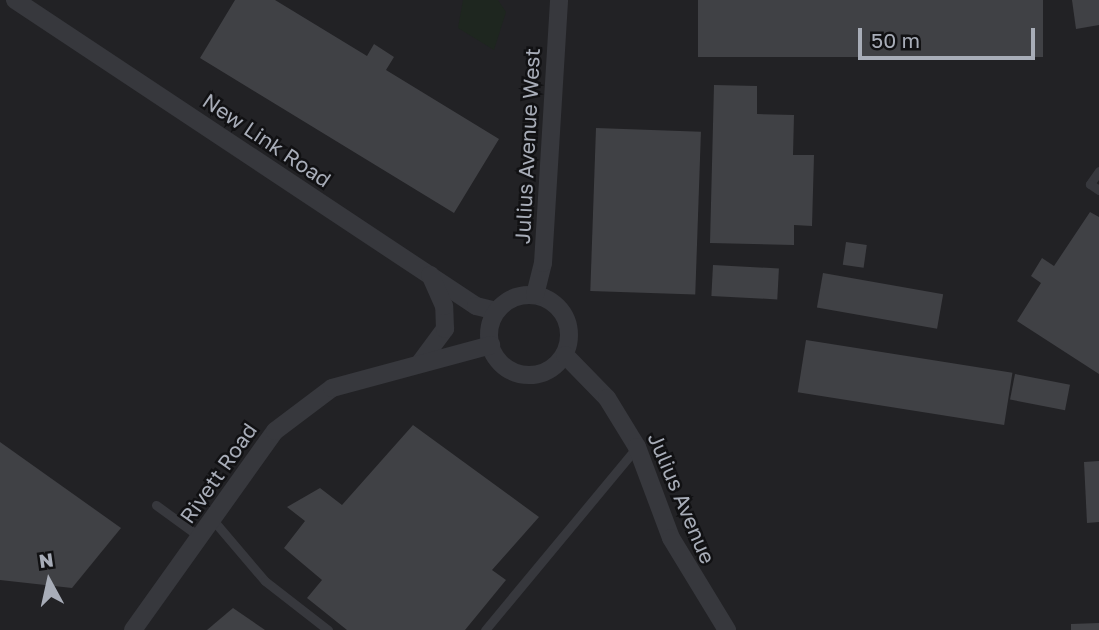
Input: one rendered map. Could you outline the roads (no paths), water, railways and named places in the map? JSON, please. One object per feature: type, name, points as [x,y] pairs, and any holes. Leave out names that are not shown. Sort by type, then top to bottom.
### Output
[{"type":"street","name":"New Link Road","points":[[15,0],[476,306],[496,311]]},
{"type":"street","name":"Julius Avenue West","points":[[535,295],[543,263],[559,0]]},
{"type":"street","points":[[419,364],[445,329],[444,306],[430,275]]},
{"type":"street","points":[[535,295],[566,318],[565,355],[530,376],[503,366],[491,345],[496,311],[515,297],[535,295]]},
{"type":"street","name":"Rivett Road","points":[[133,630],[275,431],[332,388],[491,345]]},
{"type":"street","name":"Julius Avenue","points":[[565,355],[607,398],[637,447],[671,538],[727,630]]},
{"type":"lane","points":[[1099,171],[1090,184],[1099,190]]},
{"type":"lane","points":[[485,630],[637,447]]},
{"type":"lane","points":[[156,505],[200,537]]},
{"type":"lane","points":[[213,520],[265,581],[328,630]]}]
